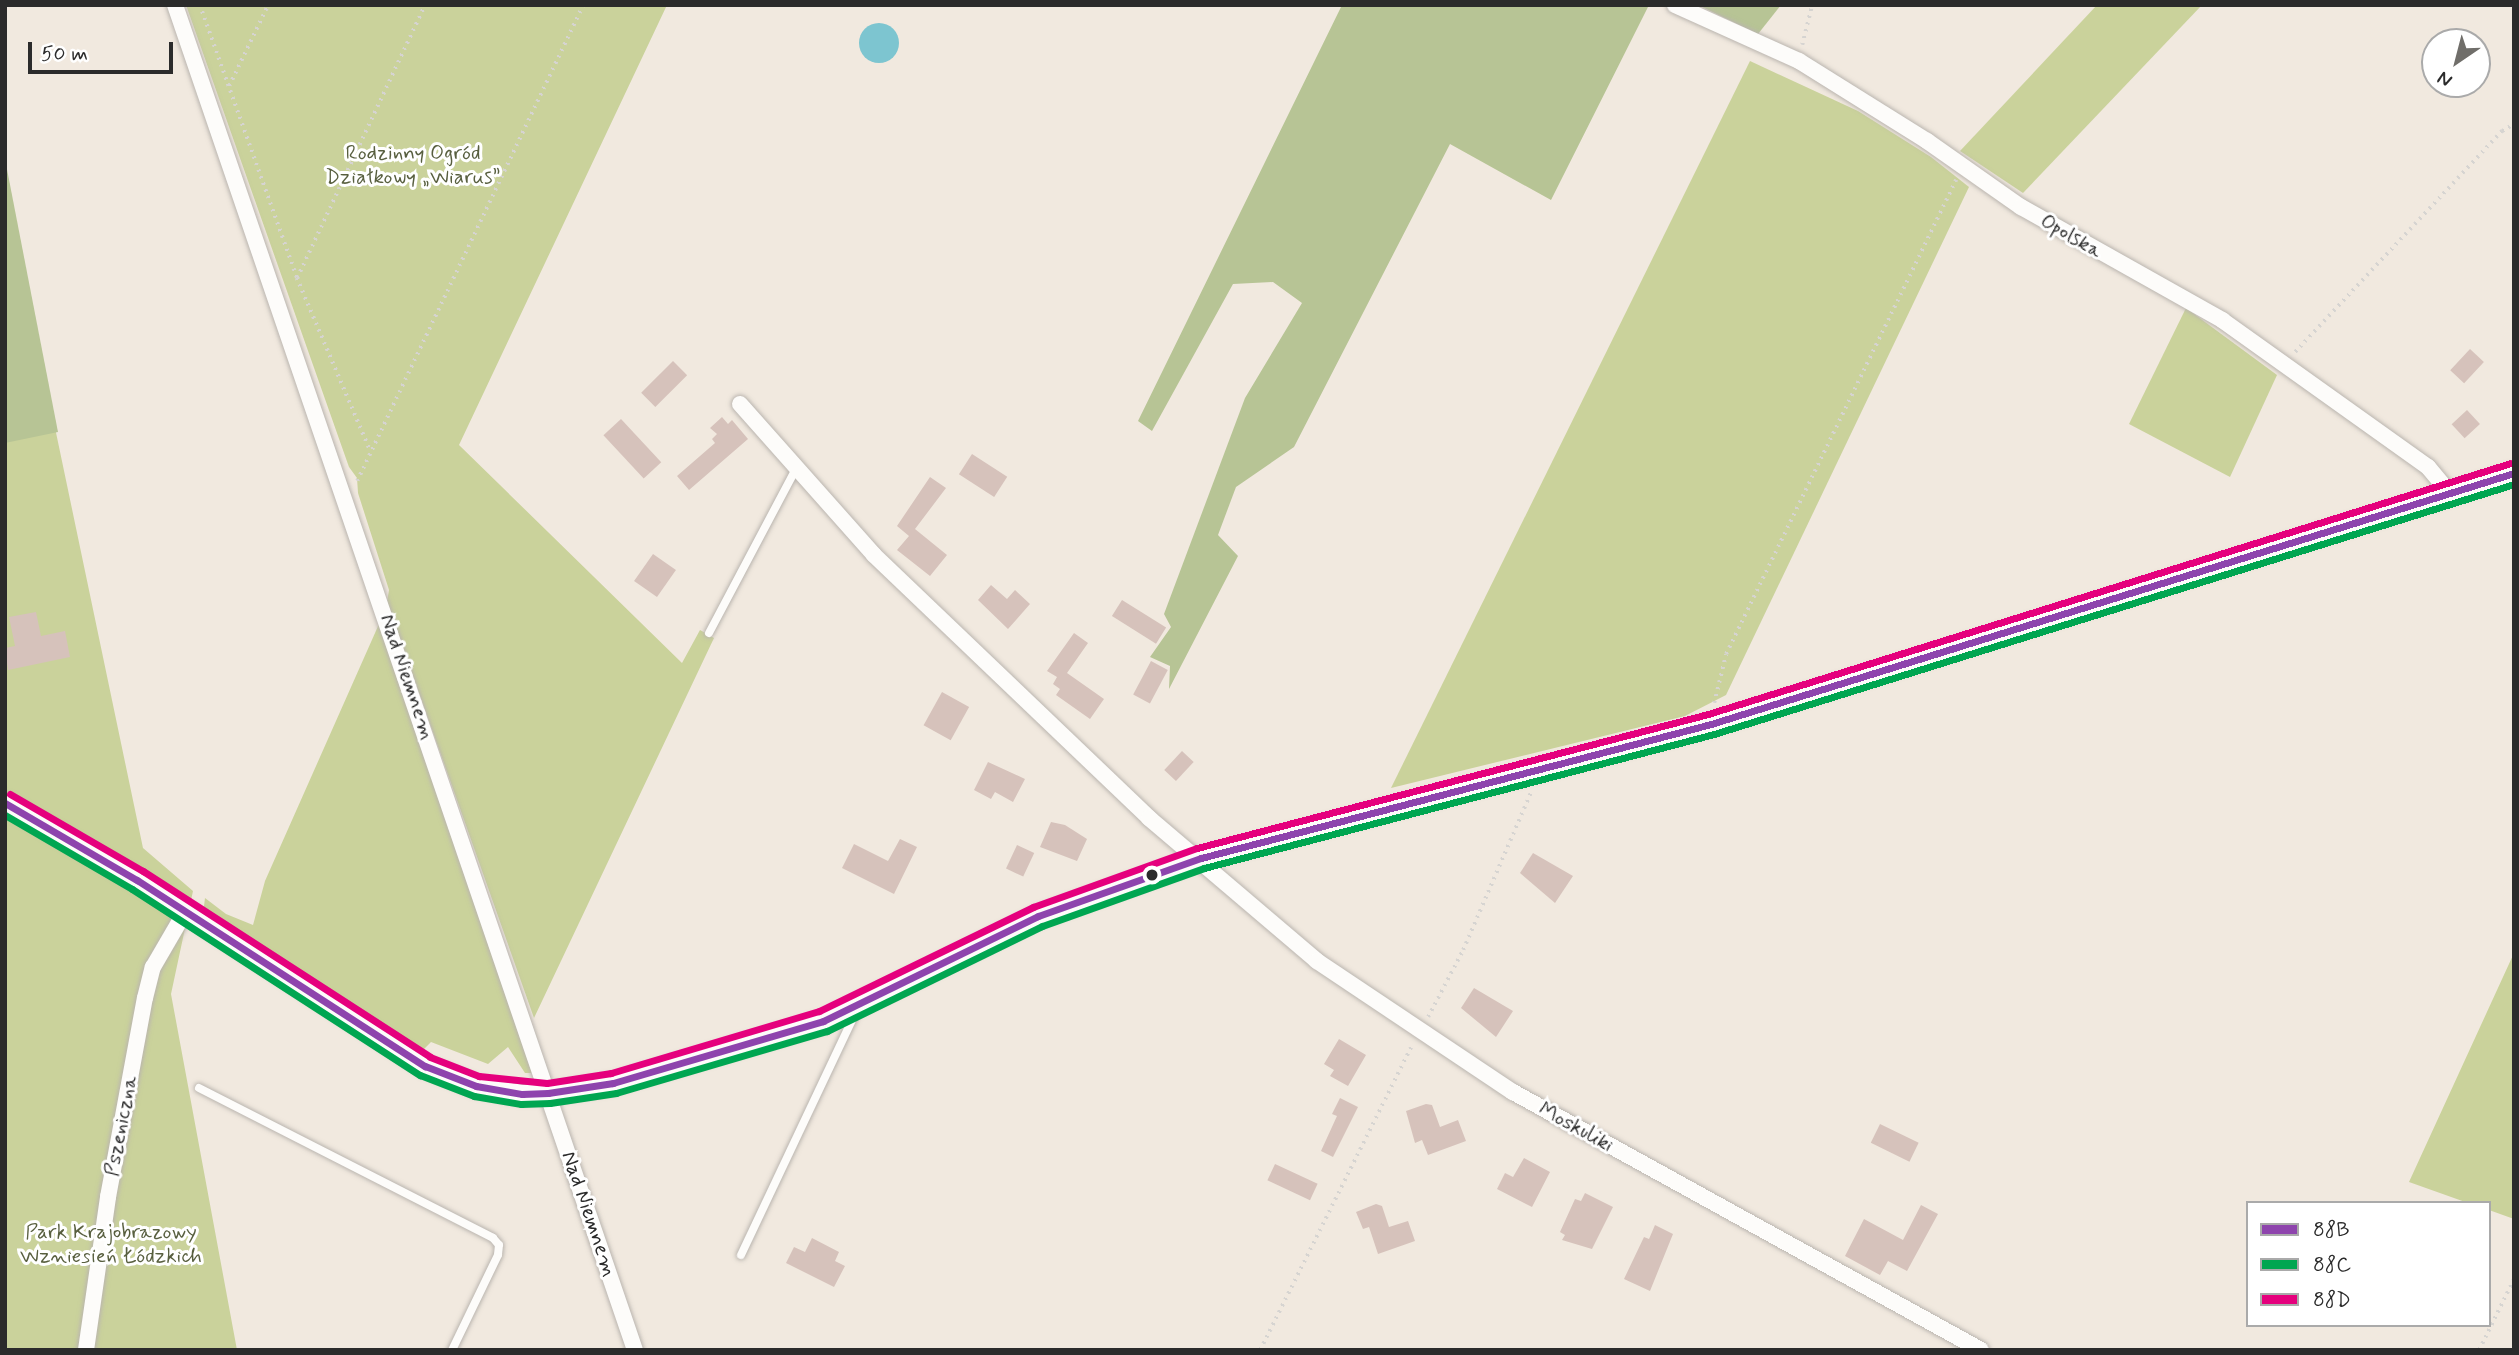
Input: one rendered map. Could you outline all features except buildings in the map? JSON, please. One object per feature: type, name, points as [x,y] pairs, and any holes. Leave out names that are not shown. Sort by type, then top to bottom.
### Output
[{"type":"street","name":"Nad Niemnem","points":[[175,5],[635,1350]]},
{"type":"street","name":"Opolska","points":[[1675,5],[1799,61],[2021,206],[2222,320],[2428,467],[2450,492]]},
{"type":"street","name":"Moskuliki","points":[[740,404],[874,555],[1149,818],[1201,858],[1249,907],[1317,961],[1513,1092],[1981,1350]]},
{"type":"street","points":[[5,803],[185,912],[425,1066],[476,1086],[522,1094],[548,1094],[613,1083],[823,1021],[1038,916],[1201,858],[1711,724],[2513,474]]},
{"type":"street","name":"Pszeniczna","points":[[86,1350],[108,1197],[145,998],[153,967],[185,912]]},
{"type":"lane","points":[[709,633],[796,469]]},
{"type":"lane","points":[[741,1255],[860,1003]]},
{"type":"lane","points":[[199,1088],[493,1238],[499,1245],[498,1255],[452,1350]]},
{"type":"path","points":[[200,5],[297,278],[369,449]]},
{"type":"path","points":[[229,86],[268,5]]},
{"type":"path","points":[[297,278],[425,5]]},
{"type":"path","points":[[357,491],[369,449],[583,5]]},
{"type":"path","points":[[1799,61],[1812,5]]},
{"type":"path","points":[[2284,364],[2514,124]]},
{"type":"path","points":[[1711,724],[1726,654],[1963,166]]},
{"type":"path","points":[[1260,1350],[1462,950],[1541,769]]},
{"type":"path","points":[[2491,1326],[2514,1279]]},
{"type":"path","points":[[2479,1350],[2490,1327]]},
{"type":"green space","name":"Rodzinny Ogród Działkowy „Wiarus”","points":[[186,5],[667,5],[459,445],[682,663],[700,630],[714,638],[534,1018],[387,602],[389,590],[358,493],[357,478],[349,467]]},
{"type":"green space","points":[[1342,5],[1648,7],[1551,200],[1450,144],[1294,447],[1236,487],[1218,535],[1238,556],[1169,689],[1170,666],[1150,657],[1171,627],[1164,614],[1245,398],[1302,303],[1273,282],[1233,284],[1152,431],[1138,421]]},
{"type":"green space","points":[[1698,5],[1781,5],[1758,34]]},
{"type":"green space","points":[[2097,5],[2202,5],[2023,193],[1960,151]]},
{"type":"green space","points":[[1750,61],[1858,111],[1931,157],[1969,187],[1726,695],[1685,716],[1391,788]]},
{"type":"green space","points":[[5,159],[58,432],[5,443]]},
{"type":"green space","name":"Park Krajobrazowy Wzniesień Łódzkich","points":[[5,189],[143,848],[193,891],[171,994],[237,1350],[5,1350]]},
{"type":"green space","points":[[2186,308],[2277,375],[2230,477],[2129,424]]},
{"type":"green space","points":[[379,624],[532,1073],[525,1073],[508,1047],[488,1064],[431,1042],[422,1051],[203,914],[205,898],[226,914],[253,925],[265,881]]},
{"type":"green space","points":[[2514,953],[2514,1219],[2491,1211],[2491,1201],[2462,1201],[2409,1182]]},
{"type":"water","points":[[879,23],[887,24],[893,29],[898,35],[898,51],[893,57],[887,62],[879,63],[871,62],[865,57],[860,51],[859,43],[860,35],[865,29],[871,24]]},
{"type":"transit line","name":"88D","points":[[10,794],[143,871],[430,1057],[479,1076],[547,1083],[611,1073],[819,1011],[1033,907],[1197,848],[1708,714],[2511,463]]},
{"type":"transit line","name":"88B","points":[[5,803],[137,880],[425,1066],[476,1086],[522,1094],[548,1093],[613,1083],[823,1021],[1038,916],[1201,858],[1711,724],[2514,473]]},
{"type":"transit line","name":"88C","points":[[5,815],[132,889],[420,1075],[474,1096],[521,1104],[550,1103],[616,1093],[827,1031],[1042,926],[1204,868],[1714,734],[2514,484]]}]
